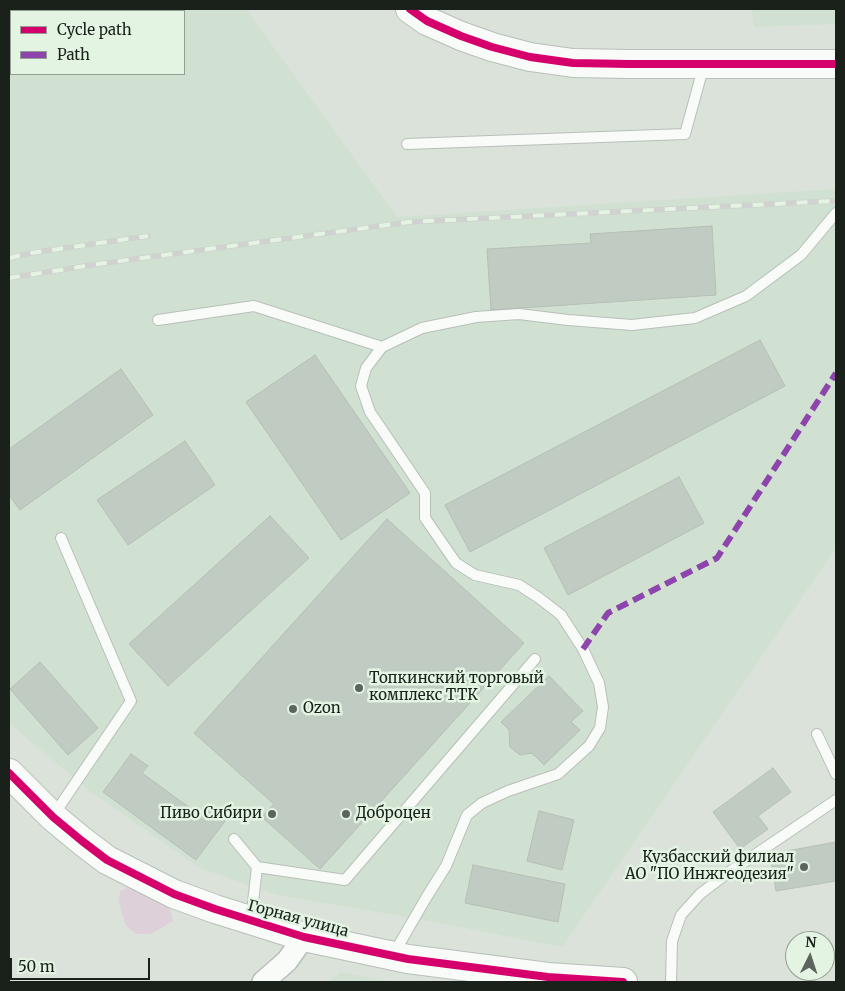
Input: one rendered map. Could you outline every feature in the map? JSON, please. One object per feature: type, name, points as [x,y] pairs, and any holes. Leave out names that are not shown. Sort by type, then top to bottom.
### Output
[{"type":"street","points":[[410,9],[427,21],[492,47],[530,57],[573,63],[836,64]]},
{"type":"street","name":"Горная улица","points":[[9,773],[53,817],[107,860],[174,894],[251,921],[304,937],[393,956],[548,977],[623,982]]},
{"type":"street","points":[[263,982],[287,961],[304,937]]},
{"type":"lane","points":[[407,144],[685,134],[704,64]]},
{"type":"lane","points":[[393,956],[446,866],[467,815],[482,803],[508,791],[558,774],[589,746],[600,728],[603,707],[599,683],[583,649],[561,615],[540,598],[519,586],[475,574],[456,563],[425,518],[424,493],[370,412],[361,386],[366,368],[382,347],[422,328],[484,317],[519,314],[632,325],[695,318],[746,296],[801,255],[836,213]]},
{"type":"lane","points":[[158,320],[254,306],[382,347]]},
{"type":"lane","points":[[53,817],[131,701],[62,538]]},
{"type":"lane","points":[[234,839],[257,867],[345,880],[535,659]]},
{"type":"lane","points":[[817,734],[836,774]]},
{"type":"lane","points":[[670,982],[672,941],[681,915],[700,894],[836,800]]},
{"type":"lane","points":[[251,921],[257,867]]},
{"type":"shaded area","points":[[9,9],[246,9],[397,217],[836,189],[836,548],[562,947],[413,918],[277,895],[200,868],[91,792],[9,723]]},
{"type":"shaded area","points":[[752,9],[836,9],[836,24],[754,27]]},
{"type":"shaded area","points":[[131,886],[167,902],[173,921],[151,934],[136,934],[126,926],[119,903],[120,891]]},
{"type":"shaded area","points":[[341,972],[393,982],[328,982]]},
{"type":"building","points":[[712,226],[716,295],[491,310],[487,249],[591,243],[590,234]]},
{"type":"building","points":[[760,340],[785,386],[470,552],[445,505]]},
{"type":"building","points":[[315,355],[410,493],[341,540],[246,402]]},
{"type":"building","points":[[121,369],[153,415],[20,510],[9,495],[9,449]]},
{"type":"building","points":[[185,441],[215,485],[128,545],[97,500]]},
{"type":"building","points":[[679,477],[704,523],[568,595],[544,548]]},
{"type":"building","points":[[270,516],[309,558],[168,686],[129,644]]},
{"type":"building","name":"Топкинский торговый комплекс ТТК","points":[[387,519],[524,643],[320,869],[262,817],[274,804],[194,733]]},
{"type":"building","points":[[40,662],[98,728],[68,755],[10,689]]},
{"type":"building","points":[[549,676],[583,711],[571,722],[580,730],[544,765],[532,753],[520,755],[510,747],[509,730],[501,722]]},
{"type":"building","points":[[131,754],[148,766],[142,773],[201,816],[207,808],[225,821],[196,860],[103,792]]},
{"type":"building","points":[[773,768],[791,792],[758,816],[768,829],[740,849],[713,812]]},
{"type":"building","points":[[539,811],[574,820],[562,870],[527,861]]},
{"type":"building","name":"Кузбасский филиал АО \"ПО Инжгеодезия\"","points":[[836,842],[836,881],[776,891],[770,854]]},
{"type":"building","points":[[473,865],[565,884],[558,922],[465,903]]},
{"type":"railway","points":[[9,278],[98,264],[409,222],[833,201]]},
{"type":"railway","points":[[9,258],[148,236]]},
{"type":"marked path","points":[[583,649],[608,613],[717,558],[836,373]]},
{"type":"cycle path","points":[[410,9],[427,21],[492,47],[530,57],[573,63],[836,64]]},
{"type":"cycle path","points":[[9,773],[53,817],[107,860],[174,894],[215,909],[304,937],[408,959],[548,977],[623,982]]},
{"type":"place","name":"Топкинский торговый комплекс ТТК","points":[[359,688]]},
{"type":"place","name":"Ozon","points":[[293,709]]},
{"type":"place","name":"Пиво Сибири","points":[[272,814]]},
{"type":"place","name":"Доброцен","points":[[346,814]]},
{"type":"place","name":"Кузбасский филиал АО \"ПО Инжгеодезия\"","points":[[804,867]]}]
